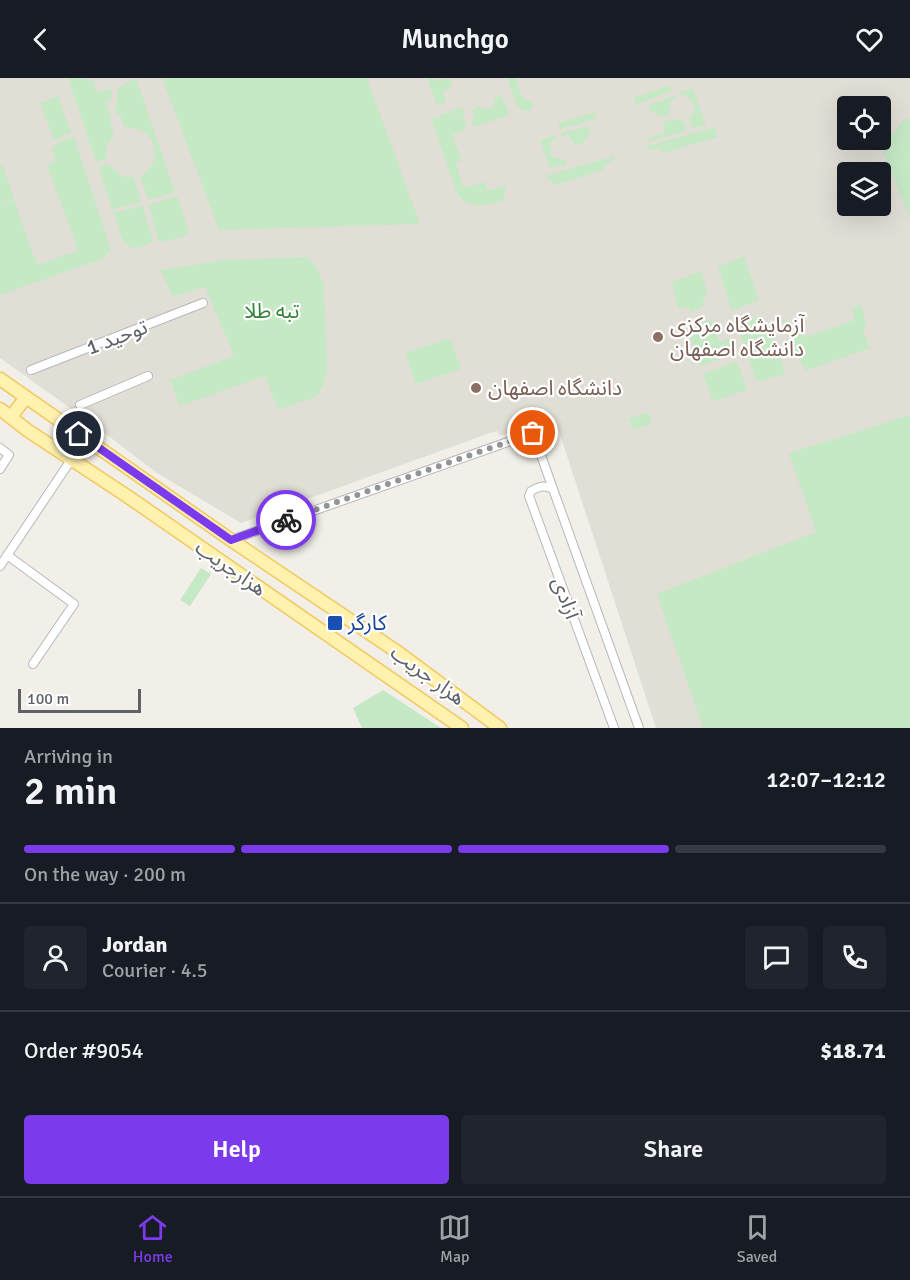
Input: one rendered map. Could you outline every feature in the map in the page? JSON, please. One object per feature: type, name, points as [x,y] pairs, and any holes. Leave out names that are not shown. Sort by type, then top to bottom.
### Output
[{"type":"main road","name":"هزار جریب","points":[[0,379],[231,540],[399,652],[500,728]]},
{"type":"main road","points":[[11,417],[26,397]]},
{"type":"main road","name":"هزارجریب","points":[[0,409],[462,728]]},
{"type":"street","name":"توحید 1","points":[[32,370],[203,303]]},
{"type":"street","points":[[80,405],[148,376]]},
{"type":"street","name":"آزادی","points":[[231,540],[533,433],[639,728]]},
{"type":"street","points":[[0,448],[9,454],[0,468]]},
{"type":"street","points":[[0,566],[71,460]]},
{"type":"street","name":"آزادی","points":[[553,489],[540,486],[531,491],[529,496],[614,728]]},
{"type":"street","points":[[7,555],[74,604],[33,664]]},
{"type":"shaded area","name":"دانشگاه اصفهان","points":[[0,78],[910,78],[910,728],[656,728],[555,419],[499,436],[498,431],[490,433],[241,523],[157,473],[0,358]]},
{"type":"green space","points":[[68,78],[93,80],[96,92],[112,89],[111,99],[106,103],[114,134],[107,146],[106,159],[96,162]]},
{"type":"green space","points":[[136,78],[175,192],[148,200],[140,176],[147,172],[154,160],[154,146],[146,134],[137,129],[124,127],[121,116],[117,114],[115,108],[117,89]]},
{"type":"green space","points":[[162,78],[367,78],[420,224],[219,230]]},
{"type":"green space","points":[[427,78],[433,80],[450,78],[452,86],[443,92],[446,102],[437,105]]},
{"type":"green space","points":[[507,78],[515,78],[522,97],[533,102],[530,111],[518,108]]},
{"type":"green space","points":[[669,85],[671,91],[636,105],[634,98]]},
{"type":"green space","points":[[693,88],[706,125],[692,128],[689,119],[696,108],[686,94],[681,96],[679,93]]},
{"type":"green space","points":[[501,95],[509,113],[507,116],[473,127],[472,119],[475,118],[472,111],[478,106],[485,110],[487,107],[492,109],[495,98]]},
{"type":"green space","points":[[675,95],[675,98],[670,101],[670,114],[663,116],[650,112],[648,106]]},
{"type":"green space","points":[[58,96],[71,133],[54,140],[40,103]]},
{"type":"green space","points":[[459,107],[465,112],[463,118],[458,119],[464,119],[467,129],[452,135],[462,160],[456,163],[464,188],[484,182],[488,191],[506,185],[504,200],[484,205],[471,204],[465,202],[456,191],[431,118],[440,118],[440,115],[451,111],[455,120],[453,111]]},
{"type":"green space","points":[[595,112],[596,119],[560,129],[558,123]]},
{"type":"green space","points":[[910,118],[910,218],[891,171],[891,162],[887,162],[882,150],[891,150],[891,135],[904,120]]},
{"type":"green space","points":[[674,119],[683,121],[685,131],[648,142],[650,138],[664,133],[664,122]]},
{"type":"green space","points":[[588,126],[590,133],[583,143],[576,146],[568,135],[562,136],[561,133]]},
{"type":"green space","points":[[715,127],[718,137],[663,153],[660,148],[649,150],[647,146]]},
{"type":"green space","points":[[556,135],[557,138],[551,141],[551,156],[566,161],[565,165],[552,168],[549,167],[541,142],[542,139]]},
{"type":"green space","points":[[74,137],[111,250],[102,259],[0,295],[0,205],[14,200],[37,265],[78,250],[47,165],[56,161],[51,148],[55,144]]},
{"type":"green space","points":[[614,156],[614,160],[605,164],[604,170],[555,185],[545,176]]},
{"type":"green space","points":[[2,164],[14,198],[0,204],[0,165]]},
{"type":"green space","points":[[107,164],[123,177],[134,177],[141,202],[112,210],[99,169]]},
{"type":"green space","points":[[177,196],[189,232],[183,237],[161,242],[158,240],[149,206]]},
{"type":"green space","points":[[143,207],[153,241],[135,248],[129,247],[122,237],[114,213]]},
{"type":"green space","points":[[744,256],[759,300],[732,311],[718,267]]},
{"type":"green space","name":"تبه طلا","points":[[308,257],[316,266],[324,285],[327,373],[316,397],[278,410],[265,376],[180,406],[170,380],[234,356],[205,287],[173,297],[160,270],[224,260]]},
{"type":"green space","points":[[701,271],[708,294],[702,296],[705,305],[691,312],[688,307],[678,309],[672,282]]},
{"type":"green space","points":[[860,304],[866,321],[864,332],[870,348],[805,371],[781,322],[786,320],[805,337],[854,320],[852,308]]},
{"type":"green space","points":[[760,316],[762,320],[770,324],[785,374],[757,382],[737,325]]},
{"type":"green space","points":[[711,320],[720,342],[728,338],[733,354],[701,366],[689,334],[696,324]]},
{"type":"green space","points":[[450,338],[461,369],[416,384],[405,353]]},
{"type":"green space","points":[[737,361],[747,390],[713,401],[703,374]]},
{"type":"green space","points":[[648,412],[652,423],[634,430],[628,419]]},
{"type":"green space","points":[[910,415],[910,728],[703,728],[657,594],[816,532],[789,453]]},
{"type":"green space","points":[[201,568],[211,574],[190,606],[180,600]]},
{"type":"green space","points":[[383,690],[441,728],[362,728],[353,708]]},
{"type":"way so far","points":[[286,520],[533,433]]},
{"type":"place","name":"آزمایشگاه مرکزی دانشگاه اصفهان","points":[[658,337]]},
{"type":"place","name":"دانشگاه اصفهان","points":[[476,388]]},
{"type":"place","name":"کارگر","points":[[335,623]]},
{"type":"route","points":[[79,434],[231,540],[286,520]]}]
